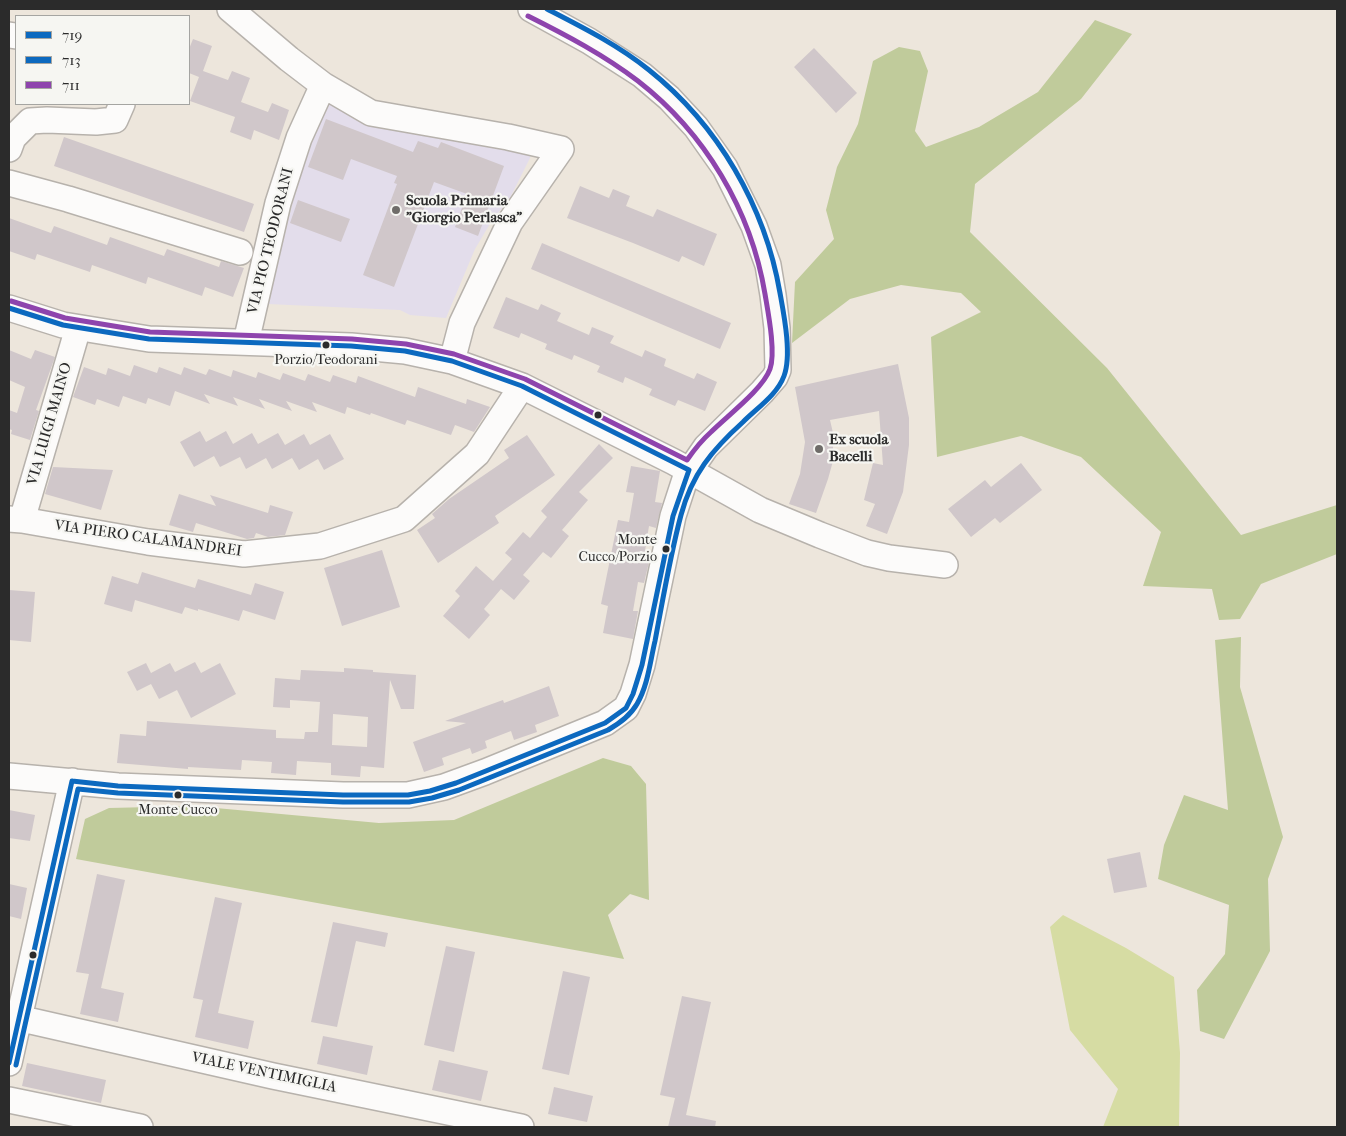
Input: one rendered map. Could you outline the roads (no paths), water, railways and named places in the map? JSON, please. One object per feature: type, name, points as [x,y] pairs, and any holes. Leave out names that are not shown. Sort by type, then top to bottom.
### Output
[{"type":"street","points":[[230,9],[323,85],[371,113],[508,137],[561,150],[510,222],[462,323],[452,361]]},
{"type":"street","points":[[9,776],[118,786],[333,795],[408,795],[456,783],[606,723],[626,708],[633,694],[642,664],[673,516],[689,470],[706,447],[767,387],[778,370],[777,328],[773,295],[768,265],[762,245],[744,204],[716,153],[696,127],[657,86],[627,64],[590,41],[531,9]]},
{"type":"street","name":"VIA PIO TEODORANI","points":[[246,342],[278,203],[299,138],[323,85]]},
{"type":"street","points":[[9,149],[12,138],[30,121],[96,122],[114,120],[122,105]]},
{"type":"street","points":[[9,183],[68,199],[240,252]]},
{"type":"street","points":[[9,308],[78,328],[149,339],[351,346],[405,351],[452,361],[522,386],[689,470],[760,510],[867,553],[889,558],[945,565]]},
{"type":"street","name":"VIA LUIGI MAINO","points":[[16,519],[78,328]]},
{"type":"street","name":"VIA PIERO CALAMANDREI","points":[[16,519],[148,542],[244,554],[320,546],[404,519],[477,454],[522,386]]},
{"type":"street","points":[[9,1063],[13,1017],[72,781]]},
{"type":"street","name":"VIALE VENTIMIGLIA","points":[[13,1017],[273,1076],[521,1127]]},
{"type":"street","points":[[9,1100],[140,1127]]},
{"type":"place","name":"Scuola Primaria \"Giorgio Perlasca\"","points":[[396,210]]},
{"type":"place","name":"Porzio/Teodorani","points":[[326,345]]},
{"type":"place","name":"Ex scuola Bacelli","points":[[819,449]]},
{"type":"place","name":"Monte Cucco/Porzio","points":[[666,549]]},
{"type":"place","name":"Monte Cucco","points":[[178,795]]}]
